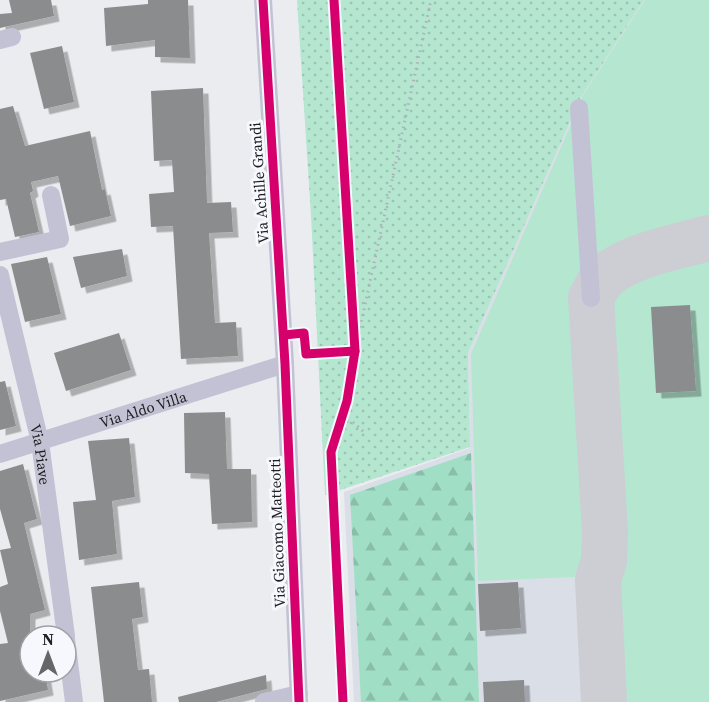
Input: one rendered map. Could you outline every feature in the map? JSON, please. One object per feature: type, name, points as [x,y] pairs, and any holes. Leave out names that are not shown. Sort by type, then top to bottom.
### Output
[{"type":"street","name":"Via Achille Grandi","points":[[263,0],[285,364]]},
{"type":"street","points":[[579,108],[591,298]]},
{"type":"street","points":[[0,252],[60,239],[51,195]]},
{"type":"street","name":"Via Piave","points":[[0,275],[40,442],[64,624]]},
{"type":"street","name":"Via Aldo Villa","points":[[0,454],[285,364]]},
{"type":"street","name":"Via Giacomo Matteotti","points":[[285,364],[299,698]]},
{"type":"street","name":"Via Piave","points":[[72,684],[74,702]]},
{"type":"street","points":[[264,702],[299,698]]},
{"type":"path","points":[[354,356],[431,0]]},
{"type":"path","points":[[353,315],[354,356]]},
{"type":"path","points":[[345,352],[354,356]]},
{"type":"path","points":[[338,431],[343,415],[365,433]]},
{"type":"shaded area","points":[[644,0],[709,0],[709,702],[354,702],[344,492],[470,448],[468,353],[581,97]]},
{"type":"green space","points":[[297,0],[644,0],[581,97],[468,353],[470,447],[325,495],[311,215]]},
{"type":"green space","points":[[645,0],[709,0],[709,228],[594,261],[582,97]]},
{"type":"green space","points":[[575,115],[595,576],[478,581],[471,354]]},
{"type":"green space","points":[[709,245],[709,702],[621,702],[617,581],[600,299],[612,283],[685,252]]},
{"type":"green space","points":[[471,453],[479,702],[361,702],[350,495]]},
{"type":"building","points":[[9,0],[51,0],[54,16],[0,28],[0,14],[12,13]]},
{"type":"building","points":[[148,0],[188,0],[190,58],[155,57],[155,40],[106,46],[104,8],[148,4]]},
{"type":"building","points":[[62,46],[74,102],[44,109],[30,53]]},
{"type":"building","points":[[203,88],[207,203],[231,202],[233,232],[209,233],[215,323],[236,322],[238,356],[181,359],[173,226],[151,227],[149,194],[174,192],[172,160],[154,161],[151,91]]},
{"type":"building","points":[[13,106],[25,146],[90,131],[102,190],[105,189],[111,216],[70,226],[58,176],[31,182],[33,191],[30,193],[39,232],[15,237],[6,199],[0,200],[0,109]]},
{"type":"building","points":[[122,249],[127,276],[81,288],[73,257]]},
{"type":"building","points":[[47,257],[61,314],[25,322],[11,264]]},
{"type":"building","points":[[690,305],[696,391],[656,393],[651,307]]},
{"type":"building","points":[[119,333],[131,370],[66,391],[54,353]]},
{"type":"building","points":[[5,381],[16,426],[0,430],[0,382]]},
{"type":"building","points":[[225,412],[227,469],[251,469],[252,522],[212,524],[209,474],[185,473],[184,413]]},
{"type":"building","points":[[129,438],[135,497],[112,501],[117,554],[79,560],[73,502],[96,500],[88,441]]},
{"type":"building","points":[[23,464],[37,519],[24,523],[45,610],[30,614],[30,624],[18,624],[18,684],[47,684],[48,690],[0,701],[0,644],[8,643],[0,611],[0,587],[8,584],[0,550],[11,548],[0,509],[0,471]]},
{"type":"building","points":[[139,582],[143,617],[132,619],[138,670],[149,669],[152,702],[104,702],[91,587]]},
{"type":"building","points":[[518,582],[521,628],[480,631],[478,584]]},
{"type":"building","points":[[266,675],[267,689],[216,702],[179,702],[178,697]]},
{"type":"building","points":[[524,680],[525,702],[484,702],[483,682]]},
{"type":"taxiway","points":[[604,702],[598,580],[604,561],[605,532],[591,298],[604,277],[622,265],[658,251],[709,238]]},
{"type":"cycle path","points":[[263,0],[285,364],[299,702]]},
{"type":"cycle path","points":[[334,0],[355,351],[347,401],[331,452],[343,702]]},
{"type":"cycle path","points":[[284,335],[304,333],[306,354],[355,351]]}]
